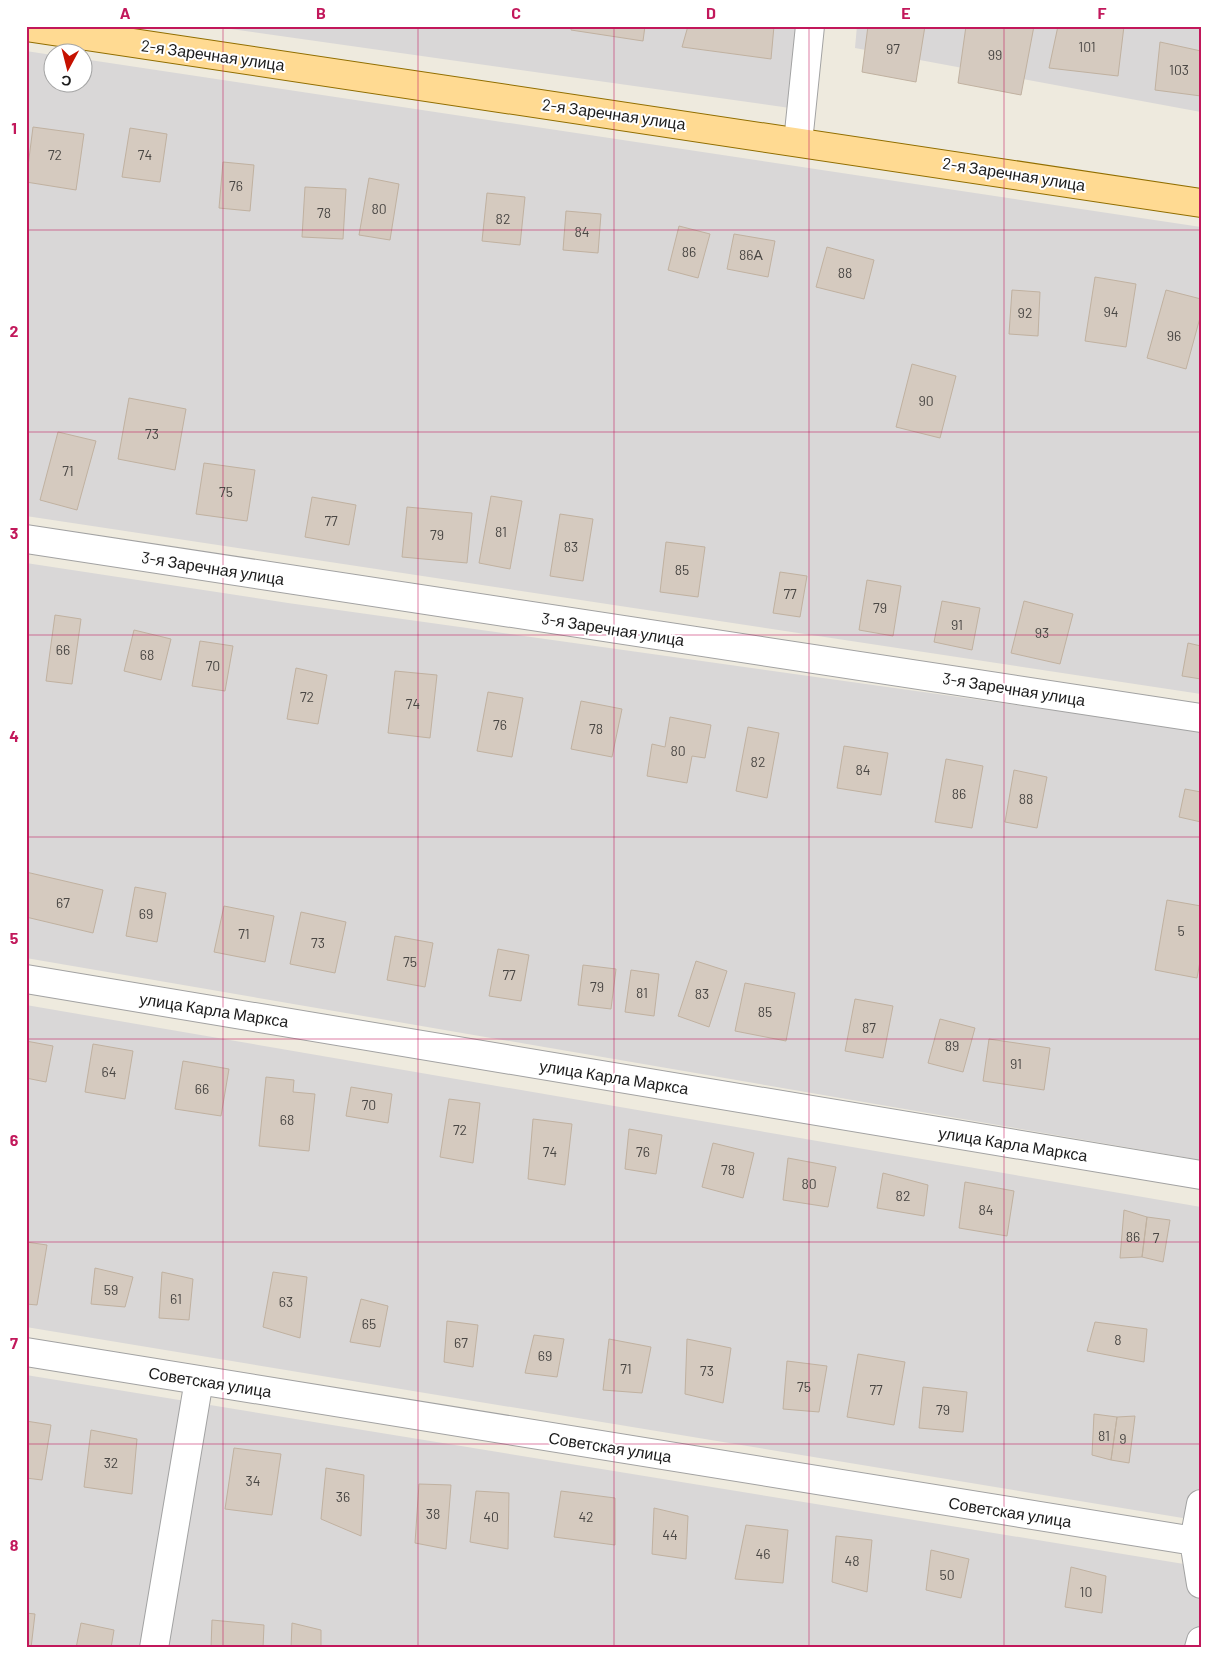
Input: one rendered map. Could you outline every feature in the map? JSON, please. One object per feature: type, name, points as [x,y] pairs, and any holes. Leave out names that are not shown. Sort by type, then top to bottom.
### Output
[{"type":"main road","name":"2-я Заречная улица","points":[[26,27],[1201,203]]},
{"type":"street","points":[[798,142],[810,26]]},
{"type":"street","name":"3-я Заречная улица","points":[[26,539],[1201,718]]},
{"type":"street","name":"улица Карла Маркса","points":[[26,979],[1201,1175]]},
{"type":"street","name":"Советская улица","points":[[26,1352],[1194,1542]]},
{"type":"street","points":[[154,1648],[199,1380]]},
{"type":"street","points":[[1201,1504],[1194,1542],[1201,1584]]},
{"type":"street","points":[[1199,1648],[1201,1641]]},
{"type":"shaded area","points":[[210,26],[812,26],[811,111]]},
{"type":"shaded area","points":[[857,26],[1201,26],[1201,112],[855,48]]},
{"type":"shaded area","points":[[26,51],[42,53],[42,92],[92,92],[92,60],[1201,227],[1201,694],[26,516]]},
{"type":"shaded area","points":[[26,563],[288,603],[1201,731],[1201,1160],[26,958]]},
{"type":"shaded area","points":[[26,1005],[1201,1207],[1201,1521],[26,1327]]},
{"type":"shaded area","points":[[26,1375],[1190,1565],[1201,1559],[1201,1648],[26,1648]]},
{"type":"building","points":[[571,26],[645,26],[643,41],[571,30]]},
{"type":"building","points":[[688,26],[774,26],[771,59],[682,47]]},
{"type":"building","points":[[868,26],[925,26],[916,82],[862,72]]},
{"type":"building","points":[[966,26],[1034,26],[1021,95],[958,83]]},
{"type":"building","points":[[1058,26],[1124,26],[1118,76],[1049,68]]},
{"type":"building","points":[[1160,42],[1201,51],[1201,96],[1155,90]]},
{"type":"building","points":[[33,127],[84,134],[76,190],[26,182]]},
{"type":"building","points":[[130,128],[167,134],[160,182],[122,177]]},
{"type":"building","points":[[223,162],[254,165],[250,211],[219,208]]},
{"type":"building","points":[[369,178],[399,184],[390,240],[359,235]]},
{"type":"building","points":[[305,187],[346,189],[343,239],[302,237]]},
{"type":"building","points":[[487,193],[525,197],[520,245],[482,241]]},
{"type":"building","points":[[566,211],[601,214],[598,253],[563,250]]},
{"type":"building","points":[[679,226],[710,234],[698,278],[668,270]]},
{"type":"building","points":[[734,234],[775,241],[768,277],[727,269]]},
{"type":"building","points":[[827,247],[874,260],[864,299],[816,287]]},
{"type":"building","points":[[1095,277],[1136,284],[1126,347],[1085,341]]},
{"type":"building","points":[[1012,290],[1040,292],[1038,336],[1009,334]]},
{"type":"building","points":[[1166,290],[1201,299],[1201,314],[1186,369],[1147,358]]},
{"type":"building","points":[[912,364],[956,376],[940,438],[896,427]]},
{"type":"building","points":[[129,398],[186,409],[175,470],[118,459]]},
{"type":"building","points":[[58,432],[96,441],[77,510],[40,500]]},
{"type":"building","points":[[204,463],[255,470],[247,521],[196,514]]},
{"type":"building","points":[[491,496],[522,501],[510,569],[479,563]]},
{"type":"building","points":[[312,497],[356,505],[349,545],[305,537]]},
{"type":"building","points":[[407,507],[472,513],[467,563],[402,557]]},
{"type":"building","points":[[560,514],[593,519],[583,581],[550,576]]},
{"type":"building","points":[[666,542],[705,547],[698,597],[660,592]]},
{"type":"building","points":[[780,572],[807,576],[800,617],[773,613]]},
{"type":"building","points":[[867,580],[901,586],[893,636],[859,630]]},
{"type":"building","points":[[942,601],[980,608],[972,650],[934,642]]},
{"type":"building","points":[[1024,601],[1073,614],[1060,664],[1011,653]]},
{"type":"building","points":[[55,615],[81,619],[72,684],[46,681]]},
{"type":"building","points":[[134,630],[171,639],[161,680],[124,671]]},
{"type":"building","points":[[200,641],[233,646],[225,691],[192,686]]},
{"type":"building","points":[[1188,643],[1201,646],[1201,679],[1182,676]]},
{"type":"building","points":[[296,668],[327,675],[318,724],[287,719]]},
{"type":"building","points":[[395,671],[437,675],[430,738],[388,733]]},
{"type":"building","points":[[488,692],[523,698],[512,757],[477,751]]},
{"type":"building","points":[[581,701],[622,709],[612,757],[571,749]]},
{"type":"building","points":[[670,717],[711,725],[705,758],[692,756],[687,783],[647,776],[652,744],[665,747]]},
{"type":"building","points":[[748,727],[779,733],[767,798],[736,791]]},
{"type":"building","points":[[844,746],[888,753],[881,795],[837,788]]},
{"type":"building","points":[[946,759],[983,766],[972,828],[935,822]]},
{"type":"building","points":[[1014,770],[1047,777],[1037,828],[1005,822]]},
{"type":"building","points":[[1185,789],[1201,792],[1201,822],[1179,817]]},
{"type":"building","points":[[26,872],[103,890],[93,933],[26,917]]},
{"type":"building","points":[[135,887],[166,893],[157,942],[126,936]]},
{"type":"building","points":[[1167,900],[1201,906],[1201,956],[1197,978],[1155,970]]},
{"type":"building","points":[[224,906],[274,916],[265,962],[214,952]]},
{"type":"building","points":[[301,912],[346,922],[335,973],[290,964]]},
{"type":"building","points":[[395,936],[433,943],[425,987],[387,980]]},
{"type":"building","points":[[498,949],[529,955],[521,1001],[489,996]]},
{"type":"building","points":[[696,961],[727,971],[709,1027],[678,1016]]},
{"type":"building","points":[[583,965],[616,969],[611,1009],[578,1005]]},
{"type":"building","points":[[631,970],[659,974],[654,1016],[625,1012]]},
{"type":"building","points":[[745,983],[795,993],[786,1041],[735,1031]]},
{"type":"building","points":[[855,999],[893,1006],[883,1058],[845,1051]]},
{"type":"building","points":[[940,1019],[975,1028],[963,1072],[928,1063]]},
{"type":"building","points":[[989,1039],[1050,1048],[1044,1090],[983,1081]]},
{"type":"building","points":[[26,1041],[53,1046],[46,1082],[26,1078]]},
{"type":"building","points":[[93,1044],[133,1051],[125,1099],[85,1092]]},
{"type":"building","points":[[183,1061],[229,1069],[221,1116],[175,1109]]},
{"type":"building","points":[[266,1077],[294,1080],[293,1092],[315,1094],[309,1151],[259,1146]]},
{"type":"building","points":[[351,1087],[392,1094],[388,1123],[346,1116]]},
{"type":"building","points":[[449,1099],[480,1103],[473,1163],[440,1157]]},
{"type":"building","points":[[533,1119],[572,1124],[565,1185],[528,1179]]},
{"type":"building","points":[[629,1129],[662,1135],[656,1174],[625,1169]]},
{"type":"building","points":[[713,1143],[754,1153],[743,1198],[702,1187]]},
{"type":"building","points":[[788,1158],[836,1167],[828,1207],[783,1200]]},
{"type":"building","points":[[883,1173],[928,1185],[924,1216],[877,1208]]},
{"type":"building","points":[[965,1182],[1014,1191],[1007,1236],[959,1228]]},
{"type":"building","points":[[1124,1210],[1147,1217],[1142,1257],[1120,1258]]},
{"type":"building","points":[[1147,1217],[1170,1220],[1163,1262],[1142,1257]]},
{"type":"building","points":[[26,1242],[47,1245],[37,1305],[26,1304]]},
{"type":"building","points":[[95,1268],[133,1277],[125,1307],[91,1304]]},
{"type":"building","points":[[162,1272],[193,1279],[189,1320],[159,1318]]},
{"type":"building","points":[[273,1272],[307,1277],[300,1338],[263,1327]]},
{"type":"building","points":[[361,1299],[388,1306],[380,1347],[350,1342]]},
{"type":"building","points":[[447,1321],[478,1325],[473,1367],[444,1362]]},
{"type":"building","points":[[1095,1322],[1147,1329],[1144,1362],[1087,1351]]},
{"type":"building","points":[[534,1335],[564,1339],[557,1377],[525,1373]]},
{"type":"building","points":[[609,1339],[651,1347],[642,1393],[603,1390]]},
{"type":"building","points":[[687,1339],[731,1348],[723,1403],[685,1394]]},
{"type":"building","points":[[858,1354],[905,1362],[894,1425],[847,1417]]},
{"type":"building","points":[[787,1361],[827,1366],[819,1412],[783,1409]]},
{"type":"building","points":[[923,1387],[967,1392],[963,1432],[919,1428]]},
{"type":"building","points":[[1094,1414],[1117,1417],[1111,1460],[1092,1455]]},
{"type":"building","points":[[1135,1416],[1129,1463],[1111,1460],[1117,1417]]},
{"type":"building","points":[[26,1421],[51,1425],[42,1480],[26,1478]]},
{"type":"building","points":[[91,1430],[137,1439],[132,1494],[84,1487]]},
{"type":"building","points":[[234,1448],[281,1454],[272,1515],[225,1509]]},
{"type":"building","points":[[326,1468],[364,1475],[361,1536],[321,1519]]},
{"type":"building","points":[[419,1484],[451,1485],[446,1549],[415,1543]]},
{"type":"building","points":[[476,1491],[509,1493],[508,1549],[470,1542]]},
{"type":"building","points":[[561,1491],[615,1498],[615,1545],[554,1537]]},
{"type":"building","points":[[654,1508],[688,1516],[686,1559],[652,1554]]},
{"type":"building","points":[[746,1525],[788,1530],[783,1583],[735,1579]]},
{"type":"building","points":[[836,1536],[872,1540],[867,1592],[832,1582]]},
{"type":"building","points":[[931,1550],[969,1559],[961,1598],[926,1590]]},
{"type":"building","points":[[1071,1567],[1106,1576],[1102,1613],[1065,1607]]},
{"type":"building","points":[[26,1613],[35,1614],[31,1648],[26,1648]]},
{"type":"building","points":[[212,1620],[264,1625],[263,1648],[211,1648]]},
{"type":"building","points":[[81,1623],[114,1630],[111,1648],[76,1648]]},
{"type":"building","points":[[292,1623],[321,1630],[321,1648],[291,1648]]}]
